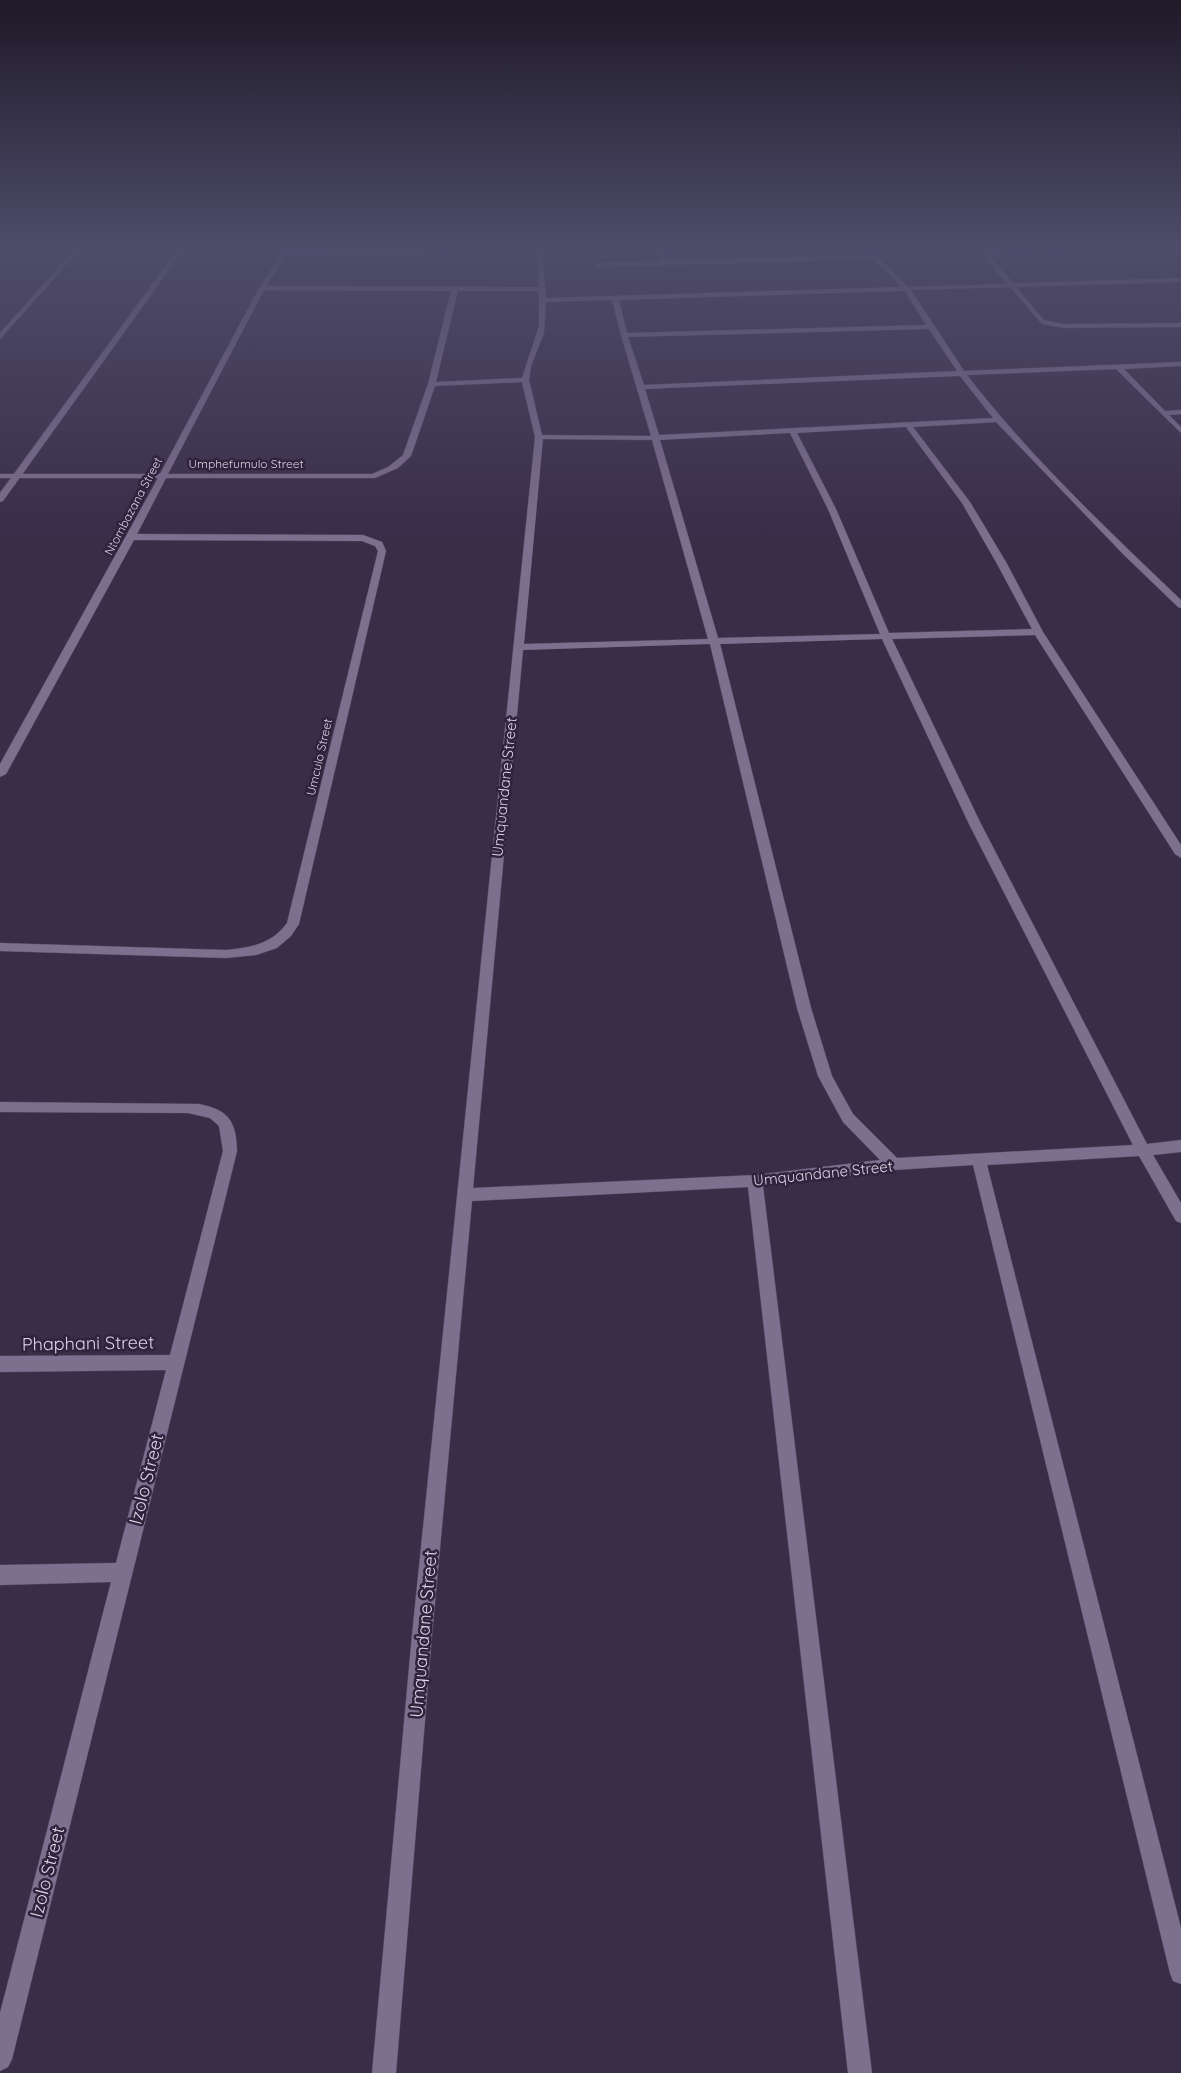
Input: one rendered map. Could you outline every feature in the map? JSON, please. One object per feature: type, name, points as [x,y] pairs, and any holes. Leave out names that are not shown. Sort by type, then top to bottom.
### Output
[{"type":"street","points":[[0,499],[111,346]]},
{"type":"street","name":"Ntombazana Street","points":[[0,774],[164,475],[232,346]]},
{"type":"street","name":"Umphefumulo Street","points":[[0,476],[372,476],[392,470],[399,466],[407,456],[432,384],[441,346]]},
{"type":"street","name":"Umquandane Street","points":[[384,2073],[423,1625],[539,437],[525,380],[528,364],[535,346]]},
{"type":"street","points":[[628,346],[714,641],[804,1008],[825,1076],[848,1118],[894,1164]]},
{"type":"street","points":[[944,346],[998,420],[1127,553],[1181,605]]},
{"type":"street","points":[[641,387],[1181,364]]},
{"type":"street","points":[[1118,367],[1181,431]]},
{"type":"street","points":[[432,384],[525,380]]},
{"type":"street","points":[[1163,413],[1181,412]]},
{"type":"street","points":[[539,437],[656,438],[998,420]]},
{"type":"street","points":[[908,425],[966,502],[1001,562],[1038,632],[1181,854]]},
{"type":"street","points":[[793,432],[832,509],[885,635],[975,824],[1143,1150],[1181,1217]]},
{"type":"street","name":"Umculo Street","points":[[0,947],[226,954],[249,952],[270,946],[285,937],[293,924],[382,551],[380,544],[363,538],[130,537]]},
{"type":"street","points":[[518,647],[1038,632]]},
{"type":"street","name":"Izolo Street","points":[[0,1108],[188,1108],[210,1111],[223,1119],[230,1133],[230,1151],[0,2059]]},
{"type":"street","name":"Umquandane Street","points":[[464,1195],[755,1181],[894,1164],[979,1161],[1181,1146]]},
{"type":"street","points":[[979,1161],[1181,1974]]},
{"type":"street","points":[[755,1181],[860,2073]]},
{"type":"street","name":"Phaphani Street","points":[[0,1364],[176,1362]]},
{"type":"street","points":[[0,1575],[123,1572]]}]
